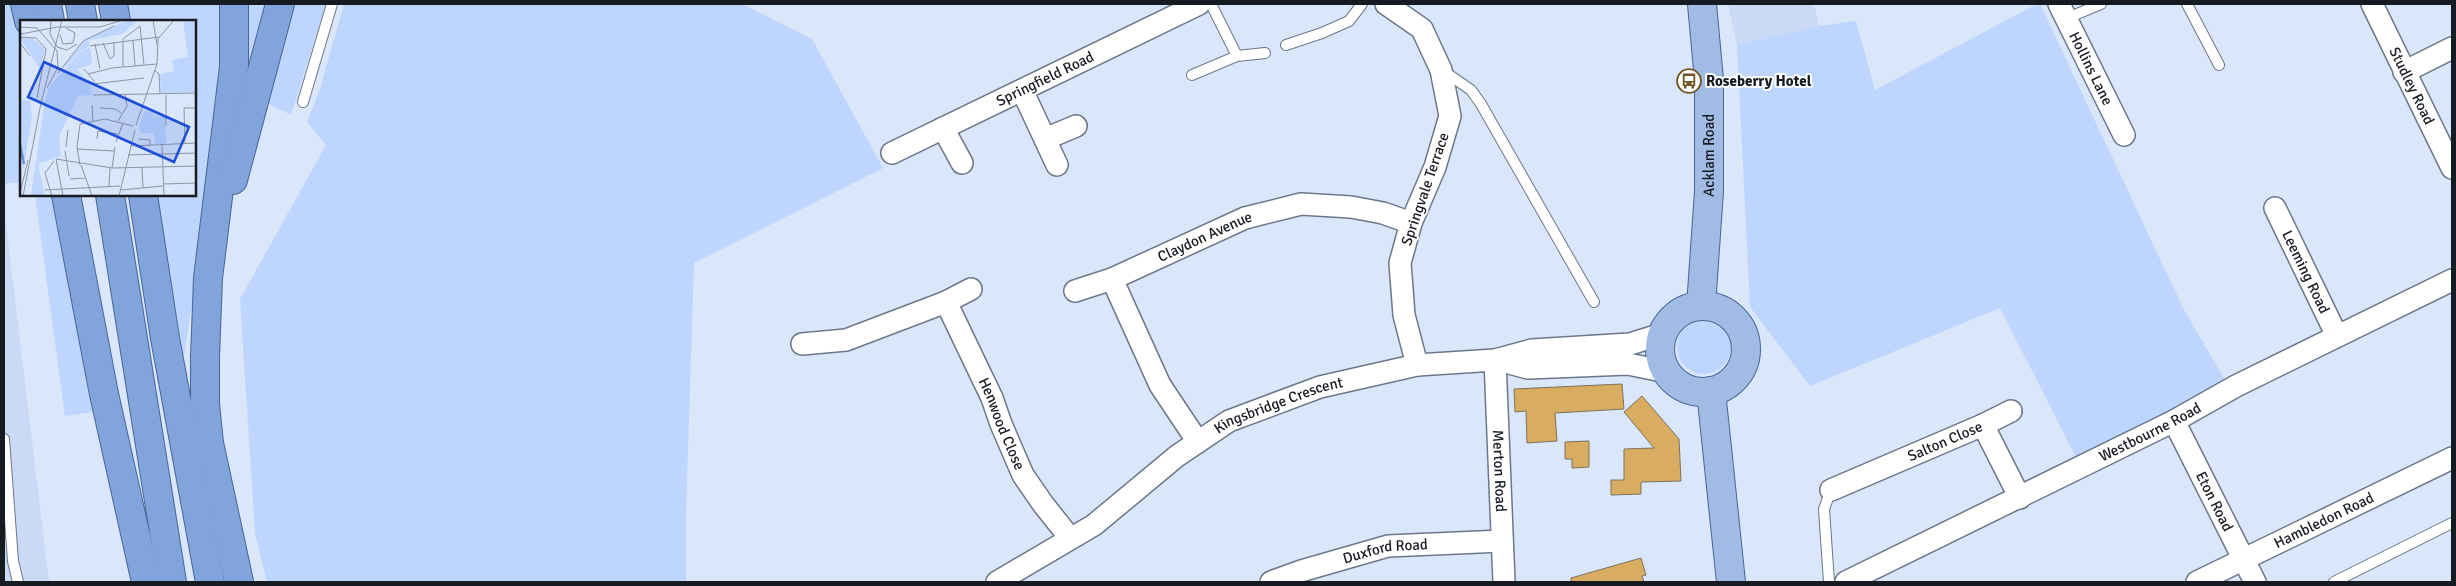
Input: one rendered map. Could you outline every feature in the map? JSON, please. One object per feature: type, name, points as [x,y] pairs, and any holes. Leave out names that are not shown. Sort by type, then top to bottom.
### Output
[{"type":"highway","points":[[25,4],[29,20]]},
{"type":"highway","points":[[47,4],[50,20]]},
{"type":"highway","points":[[80,4],[83,20]]},
{"type":"highway","points":[[113,4],[116,20]]},
{"type":"highway","points":[[234,4],[234,68],[208,278],[205,404],[209,443],[239,582]]},
{"type":"highway","points":[[214,241],[243,146],[280,4]]},
{"type":"highway","points":[[66,196],[76,236],[104,394],[146,582]]},
{"type":"highway","points":[[72,196],[76,236]]},
{"type":"highway","points":[[110,196],[172,582]]},
{"type":"highway","points":[[143,196],[165,338],[210,582]]},
{"type":"highway","points":[[228,535],[233,582]]},
{"type":"main road","name":"Acklam Road","points":[[1701,306],[1709,191],[1709,90],[1702,4]]},
{"type":"main road","points":[[1701,306],[1715,308],[1728,314],[1738,324],[1744,337],[1744,358],[1735,377],[1724,386],[1711,391],[1698,391],[1686,388],[1675,382],[1661,360],[1662,334],[1668,323],[1678,314],[1689,308],[1701,306]]},
{"type":"main road","points":[[1711,391],[1731,582]]},
{"type":"street","name":"Springvale Terrace","points":[[1386,4],[1422,29],[1441,70],[1450,116],[1435,167],[1411,223],[1400,263],[1404,315],[1417,365]]},
{"type":"street","name":"Studley Road","points":[[2372,4],[2452,168]]},
{"type":"street","name":"Springfield Road","points":[[892,153],[1190,6]]},
{"type":"street","name":"Hollins Lane","points":[[2062,12],[2124,135]]},
{"type":"street","points":[[2404,72],[2452,48]]},
{"type":"street","points":[[1022,90],[1057,165]]},
{"type":"street","points":[[1045,139],[1076,126]]},
{"type":"street","points":[[943,128],[962,163]]},
{"type":"street","name":"Claydon Avenue","points":[[1076,291],[1112,279],[1245,218],[1301,204],[1351,207],[1383,213],[1411,223]]},
{"type":"street","name":"Leeming Road","points":[[2275,208],[2337,336]]},
{"type":"street","points":[[1112,279],[1160,385],[1198,442]]},
{"type":"street","name":"Westbourne Road","points":[[1846,582],[2020,498],[2174,421],[2236,386],[2452,280]]},
{"type":"street","points":[[802,344],[846,340],[946,302],[971,289]]},
{"type":"street","name":"Henwood Close","points":[[946,302],[992,398],[1023,475],[1070,538]]},
{"type":"street","name":"Kingsbridge Crescent","points":[[998,582],[1094,525],[1177,456],[1228,421],[1320,387],[1417,365],[1495,360],[1532,350],[1630,344],[1662,334]]},
{"type":"street","name":"Kingsbridge Crescent","points":[[1495,360],[1528,368],[1628,364],[1667,372]]},
{"type":"street","name":"Merton Road","points":[[1495,360],[1504,582]]},
{"type":"street","points":[[1983,424],[2011,411]]},
{"type":"street","name":"Eton Road","points":[[2174,421],[2255,582]]},
{"type":"street","name":"Salton Close","points":[[1831,490],[1983,424],[2020,498]]},
{"type":"street","name":"Hambledon Road","points":[[2197,582],[2452,458]]},
{"type":"street","name":"Duxford Road","points":[[1271,582],[1301,571],[1388,546],[1502,541]]},
{"type":"lane","points":[[303,102],[332,4]]},
{"type":"lane","points":[[1211,4],[1236,56]]},
{"type":"lane","points":[[1286,45],[1322,33],[1349,21],[1362,4]]},
{"type":"lane","points":[[2062,12],[2101,4]]},
{"type":"lane","points":[[2187,4],[2218,65]]},
{"type":"lane","points":[[1192,75],[1236,56],[1264,53]]},
{"type":"lane","points":[[1441,70],[1471,90],[1481,104],[1594,302]]},
{"type":"lane","points":[[4,439],[13,561],[18,582]]},
{"type":"lane","points":[[1829,582],[1824,509],[1831,490]]},
{"type":"lane","points":[[2334,582],[2452,523]]},
{"type":"shaded area","points":[[4,4],[21,4],[20,182],[4,184]]},
{"type":"shaded area","points":[[127,4],[226,4],[223,101],[184,357],[156,196],[196,196],[196,20],[129,20]]},
{"type":"shaded area","points":[[243,4],[269,4],[239,127]]},
{"type":"shaded area","points":[[289,4],[326,4],[291,115],[267,103]]},
{"type":"shaded area","points":[[344,4],[743,4],[812,39],[883,168],[694,263],[686,513],[686,582],[267,582],[255,533],[240,299],[326,145],[307,122],[320,89]]},
{"type":"shaded area","points":[[1728,4],[1814,4],[1819,26],[1737,45]]},
{"type":"shaded area","points":[[2040,4],[2184,310],[2227,383],[2076,457],[2000,308],[1810,386],[1750,307],[1737,45],[1819,26],[1856,21],[1875,90]]},
{"type":"shaded area","points":[[35,196],[58,196],[93,412],[65,416]]},
{"type":"shaded area","points":[[4,207],[49,582],[4,582]]},
{"type":"shaded area","points":[[1704,320],[1714,322],[1723,328],[1729,337],[1731,347],[1729,357],[1723,366],[1714,372],[1704,374],[1694,372],[1685,366],[1679,357],[1677,347],[1679,337],[1685,328],[1694,322]]},
{"type":"building","points":[[1622,384],[1624,409],[1555,413],[1557,441],[1527,443],[1526,411],[1515,412],[1514,389]]},
{"type":"building","points":[[1642,396],[1679,439],[1681,481],[1641,482],[1641,494],[1611,495],[1611,480],[1624,480],[1624,449],[1654,448],[1624,412]]},
{"type":"building","points":[[1589,441],[1589,467],[1572,468],[1572,459],[1565,459],[1565,442]]},
{"type":"building","points":[[1641,558],[1646,575],[1642,576],[1644,582],[1571,582],[1571,578]]},
{"type":"place","name":"Roseberry Hotel","points":[[1689,81]]}]
